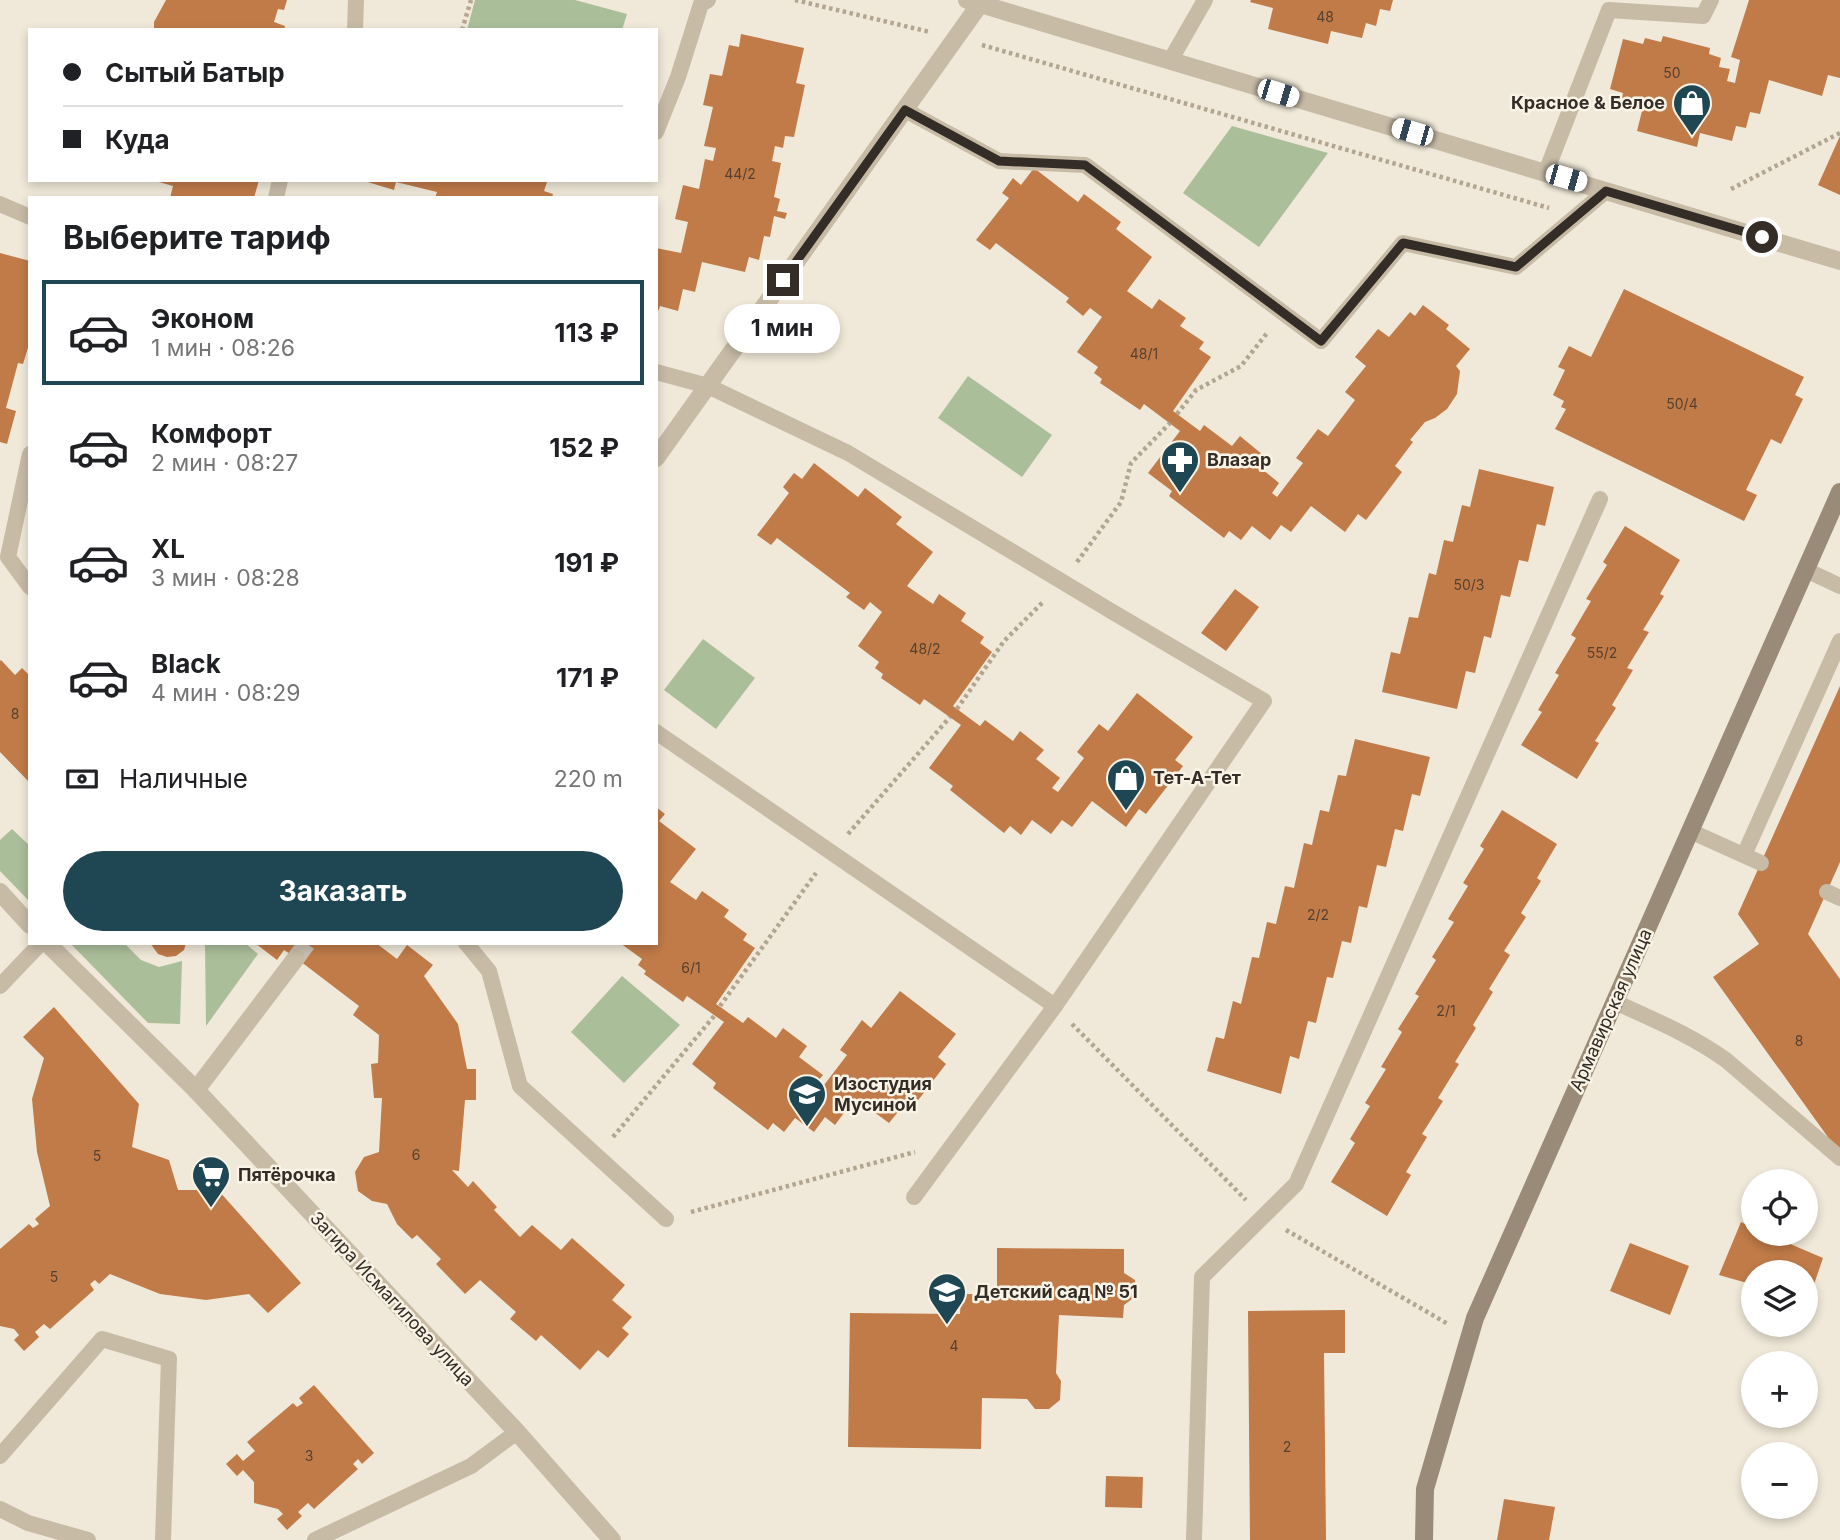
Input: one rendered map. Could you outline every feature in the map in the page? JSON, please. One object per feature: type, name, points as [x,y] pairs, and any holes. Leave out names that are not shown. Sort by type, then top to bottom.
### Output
[{"type":"street","points":[[658,455],[956,38],[974,2],[1840,261]]},
{"type":"street","name":"Армавирская улица","points":[[1424,1540],[1425,1489],[1481,1305],[1840,492]]},
{"type":"street","points":[[0,892],[28,923]]},
{"type":"street","name":"Загира Исмагилова улица","points":[[49,945],[196,1090],[517,1432],[612,1540]]},
{"type":"street","points":[[196,1090],[296,958]]},
{"type":"lane","points":[[355,28],[356,0]]},
{"type":"lane","points":[[658,127],[678,77],[701,4],[708,0]]},
{"type":"lane","points":[[1170,61],[1205,0]]},
{"type":"lane","points":[[1546,172],[1609,10],[1703,16],[1711,0]]},
{"type":"lane","points":[[905,110],[999,161],[1085,165],[1321,341],[1403,243],[1516,267],[1606,191]]},
{"type":"lane","points":[[0,204],[28,216]]},
{"type":"lane","points":[[658,373],[708,386],[848,453],[1265,701],[1055,1006],[914,1197]]},
{"type":"lane","points":[[28,463],[8,557],[28,584]]},
{"type":"lane","points":[[1194,1540],[1202,1277],[1296,1184],[1600,499]]},
{"type":"lane","points":[[1805,570],[1840,586]]},
{"type":"lane","points":[[1744,855],[1840,641]]},
{"type":"lane","points":[[658,733],[1055,1006]]},
{"type":"lane","points":[[1690,831],[1761,863]]},
{"type":"lane","points":[[0,986],[39,945]]},
{"type":"lane","points":[[468,945],[489,971],[520,1086],[666,1219]]},
{"type":"lane","points":[[1615,1002],[1687,1035],[1712,1050],[1840,1158]]},
{"type":"lane","points":[[0,1456],[102,1339],[169,1359],[163,1540]]},
{"type":"lane","points":[[315,1540],[471,1466],[517,1432]]},
{"type":"lane","points":[[0,1509],[28,1523],[88,1540]]},
{"type":"path","points":[[463,28],[471,0]]},
{"type":"path","points":[[795,0],[956,38],[1577,216]]},
{"type":"path","points":[[1731,189],[1840,133]]},
{"type":"path","points":[[1177,414],[1196,390],[1241,366],[1283,312]]},
{"type":"path","points":[[1055,1006],[1263,1217],[1470,1336]]},
{"type":"path","points":[[597,1156],[715,1015]]},
{"type":"path","points":[[666,1219],[954,1142]]},
{"type":"green space","points":[[475,0],[575,0],[627,14],[623,28],[468,28]]},
{"type":"green space","points":[[1232,126],[1328,153],[1259,247],[1183,193]]},
{"type":"green space","points":[[968,376],[1052,435],[1022,477],[938,418]]},
{"type":"green space","points":[[703,639],[755,678],[716,729],[664,690]]},
{"type":"green space","points":[[12,829],[28,844],[28,900],[0,871],[0,840]]},
{"type":"green space","points":[[72,945],[126,945],[141,960],[159,967],[182,961],[180,1024],[148,1023]]},
{"type":"green space","points":[[205,945],[247,945],[258,954],[206,1026]]},
{"type":"green space","points":[[622,976],[680,1025],[624,1083],[571,1032]]},
{"type":"building","points":[[166,0],[287,0],[284,10],[278,9],[274,22],[284,28],[154,28],[154,22]]},
{"type":"building","points":[[1393,0],[1390,11],[1380,9],[1376,26],[1366,23],[1362,38],[1331,31],[1328,44],[1268,29],[1273,8],[1250,2]]},
{"type":"building","points":[[1749,0],[1840,0],[1840,78],[1828,75],[1822,96],[1769,80],[1760,114],[1750,112],[1746,128],[1736,126],[1732,141],[1700,133],[1697,147],[1637,131],[1642,111],[1620,105],[1623,93],[1610,89],[1623,39],[1643,44],[1645,38],[1661,42],[1663,36],[1710,48],[1709,54],[1721,58],[1719,67],[1730,69],[1727,81],[1735,83],[1740,60],[1731,57]]},
{"type":"building","points":[[741,34],[804,48],[796,83],[805,85],[794,137],[785,136],[783,148],[775,146],[772,161],[781,163],[774,197],[780,199],[777,211],[787,213],[785,219],[774,216],[770,237],[764,236],[759,260],[749,257],[745,272],[702,262],[695,292],[683,289],[678,311],[660,306],[658,312],[658,248],[681,253],[688,222],[675,219],[683,185],[699,189],[705,159],[713,161],[716,148],[704,146],[713,107],[703,105],[710,74],[722,76],[729,45],[739,47]]},
{"type":"building","points":[[1840,136],[1840,195],[1818,185]]},
{"type":"building","points":[[1034,168],[1078,202],[1084,194],[1121,222],[1116,229],[1152,257],[1127,291],[1152,309],[1159,299],[1186,318],[1180,326],[1204,342],[1199,349],[1211,357],[1173,411],[1200,431],[1204,425],[1232,446],[1240,436],[1263,455],[1256,464],[1279,483],[1272,493],[1277,497],[1303,463],[1296,458],[1318,429],[1328,436],[1355,400],[1345,392],[1366,366],[1355,357],[1378,329],[1389,337],[1410,312],[1415,316],[1423,305],[1449,325],[1446,329],[1470,349],[1456,366],[1460,371],[1457,394],[1447,409],[1425,422],[1410,440],[1413,442],[1395,466],[1402,472],[1366,520],[1358,514],[1345,532],[1311,506],[1291,532],[1281,525],[1270,540],[1252,526],[1241,540],[1229,531],[1224,538],[1169,496],[1172,491],[1148,473],[1180,431],[1144,404],[1140,410],[1100,383],[1102,379],[1094,373],[1098,367],[1077,352],[1102,317],[1090,308],[1083,316],[1066,302],[1069,298],[996,243],[990,250],[976,240],[1009,198],[1002,193],[1013,178],[1021,185]]},
{"type":"building","points":[[159,182],[258,182],[255,196],[170,196],[173,186]]},
{"type":"building","points":[[368,182],[396,182],[394,190]]},
{"type":"building","points":[[396,182],[547,182],[544,191],[553,194],[436,196],[437,192]]},
{"type":"building","points":[[0,253],[28,260],[28,348],[23,364],[18,363],[6,408],[16,411],[7,444],[0,442]]},
{"type":"building","points":[[1624,289],[1804,377],[1795,395],[1803,399],[1781,444],[1771,439],[1746,490],[1757,495],[1744,521],[1555,429],[1566,409],[1561,407],[1564,401],[1553,395],[1565,370],[1558,367],[1569,346],[1591,357]]},
{"type":"building","points":[[814,463],[858,497],[865,488],[902,517],[896,524],[933,552],[907,586],[933,604],[939,594],[966,613],[961,621],[984,637],[980,643],[992,652],[953,706],[980,726],[985,720],[1013,741],[1020,731],[1044,750],[1036,759],[1060,778],[1052,788],[1058,792],[1084,758],[1077,752],[1099,724],[1108,731],[1137,693],[1193,737],[1175,760],[1183,766],[1146,814],[1139,809],[1126,827],[1092,801],[1072,827],[1062,820],[1051,834],[1032,820],[1021,835],[1010,826],[1004,833],[950,790],[953,786],[929,768],[961,725],[924,699],[920,705],[881,678],[883,674],[875,668],[879,662],[858,646],[882,612],[870,602],[864,610],[846,597],[850,593],[777,538],[771,545],[757,535],[789,493],[783,487],[794,473],[802,479]]},
{"type":"building","points":[[1479,469],[1554,487],[1545,526],[1537,524],[1528,562],[1519,560],[1510,597],[1501,595],[1491,638],[1484,636],[1475,673],[1466,671],[1457,709],[1382,692],[1391,652],[1400,654],[1409,617],[1418,618],[1429,573],[1436,575],[1444,540],[1453,542],[1462,505],[1470,507]]},
{"type":"building","points":[[1625,526],[1680,560],[1660,594],[1664,596],[1643,630],[1649,632],[1627,668],[1633,670],[1612,705],[1616,708],[1595,741],[1599,743],[1577,779],[1521,745],[1542,712],[1538,710],[1559,675],[1555,673],[1576,638],[1571,635],[1591,601],[1586,599],[1607,565],[1603,562]]},
{"type":"building","points":[[1235,589],[1259,607],[1226,651],[1201,633]]},
{"type":"building","points":[[0,661],[15,675],[22,668],[28,674],[28,781],[0,752]]},
{"type":"building","points":[[1840,686],[1840,862],[1808,934],[1840,979],[1840,1154],[1713,977],[1759,944],[1738,914]]},
{"type":"building","points":[[1355,739],[1430,757],[1420,796],[1412,794],[1403,831],[1395,829],[1386,867],[1377,865],[1367,908],[1359,906],[1351,943],[1342,941],[1333,978],[1327,977],[1316,1023],[1308,1021],[1299,1059],[1290,1056],[1281,1094],[1207,1071],[1216,1037],[1224,1039],[1233,1001],[1241,1004],[1252,957],[1259,958],[1267,922],[1276,924],[1285,886],[1294,888],[1304,843],[1312,845],[1320,810],[1329,812],[1338,775],[1346,776]]},
{"type":"building","points":[[658,809],[665,814],[659,821],[696,849],[670,882],[696,900],[702,891],[729,910],[724,917],[747,934],[743,940],[755,948],[716,1004],[743,1023],[748,1017],[776,1038],[783,1028],[807,1046],[799,1057],[823,1075],[815,1085],[821,1089],[847,1055],[840,1050],[862,1020],[871,1028],[900,991],[956,1034],[938,1057],[946,1064],[909,1112],[902,1107],[889,1123],[855,1098],[835,1125],[825,1117],[814,1132],[795,1118],[784,1132],[773,1123],[768,1130],[713,1088],[716,1083],[692,1064],[724,1022],[687,996],[683,1002],[644,974],[646,971],[638,965],[642,959],[623,945],[658,945]]},
{"type":"building","points":[[1502,810],[1557,844],[1537,878],[1541,881],[1521,913],[1526,917],[1504,951],[1510,955],[1489,989],[1493,992],[1473,1025],[1476,1028],[1455,1062],[1459,1064],[1438,1098],[1443,1101],[1422,1134],[1427,1137],[1406,1172],[1411,1175],[1387,1216],[1331,1182],[1355,1143],[1350,1139],[1370,1106],[1365,1103],[1386,1069],[1381,1067],[1402,1032],[1398,1029],[1419,996],[1415,994],[1436,960],[1432,957],[1454,922],[1448,919],[1468,886],[1463,883],[1484,849],[1480,846]]},
{"type":"building","points":[[151,945],[185,945],[184,950],[176,956],[158,954]]},
{"type":"building","points":[[258,945],[379,945],[397,959],[407,945],[433,965],[424,976],[458,1024],[467,1069],[476,1069],[476,1100],[465,1100],[459,1171],[452,1170],[468,1187],[473,1181],[497,1207],[494,1210],[520,1237],[532,1225],[561,1250],[572,1238],[625,1285],[612,1300],[632,1317],[622,1328],[629,1334],[608,1358],[598,1350],[580,1370],[541,1335],[536,1341],[510,1319],[516,1312],[480,1280],[465,1294],[436,1264],[441,1259],[417,1235],[412,1239],[397,1224],[387,1204],[372,1201],[358,1191],[355,1172],[364,1157],[379,1152],[382,1098],[374,1098],[371,1064],[378,1063],[379,1035],[353,1015],[359,1006],[296,958],[284,950],[277,960]]},
{"type":"building","points":[[54,1007],[139,1104],[132,1147],[169,1160],[178,1190],[218,1190],[301,1283],[268,1313],[249,1294],[206,1300],[160,1294],[110,1274],[99,1284],[95,1280],[90,1284],[94,1290],[50,1329],[44,1324],[35,1332],[39,1337],[24,1351],[14,1340],[19,1335],[14,1329],[0,1326],[0,1249],[29,1224],[33,1228],[39,1224],[35,1219],[50,1206],[37,1152],[32,1099],[44,1058],[23,1037]]},
{"type":"building","points":[[1741,1222],[1741,1246],[1795,1246],[1823,1258],[1818,1273],[1818,1260],[1741,1260],[1741,1281],[1719,1275]]},
{"type":"building","points":[[1630,1243],[1689,1266],[1670,1315],[1610,1291]]},
{"type":"building","points":[[997,1248],[1124,1249],[1124,1273],[1135,1280],[1136,1296],[1124,1305],[1123,1318],[1059,1315],[1056,1373],[1061,1381],[1060,1400],[1049,1409],[1035,1409],[1027,1399],[982,1398],[981,1449],[848,1447],[850,1313],[960,1314],[961,1294],[997,1294]]},
{"type":"building","points":[[1345,1310],[1345,1353],[1324,1353],[1326,1540],[1250,1540],[1248,1311]]},
{"type":"building","points":[[314,1385],[374,1453],[362,1464],[358,1459],[353,1464],[358,1469],[314,1509],[308,1503],[298,1512],[302,1516],[287,1530],[277,1519],[283,1514],[278,1509],[254,1503],[254,1482],[243,1470],[237,1476],[226,1464],[237,1454],[243,1461],[255,1451],[247,1442],[293,1403],[297,1407],[303,1403],[299,1398]]},
{"type":"building","points":[[1106,1476],[1143,1477],[1142,1508],[1105,1507]]},
{"type":"building","points":[[1504,1499],[1555,1507],[1549,1540],[1497,1540]]},
{"type":"tunnel","points":[[296,958],[306,945]]},
{"type":"place","name":"Красное & Белое","points":[[1692,137]]},
{"type":"place","name":"Влазар","points":[[1180,494]]},
{"type":"place","name":"Тет-А-Тет","points":[[1126,812]]},
{"type":"place","name":"Изостудия Мусиной","points":[[807,1128]]},
{"type":"place","name":"Пятёрочка","points":[[211,1209]]},
{"type":"place","name":"Детский сад № 51","points":[[947,1326]]},
{"type":"route","points":[[783,280],[905,110],[999,161],[1085,165],[1321,341],[1403,243],[1516,267],[1606,191],[1762,237]]}]
